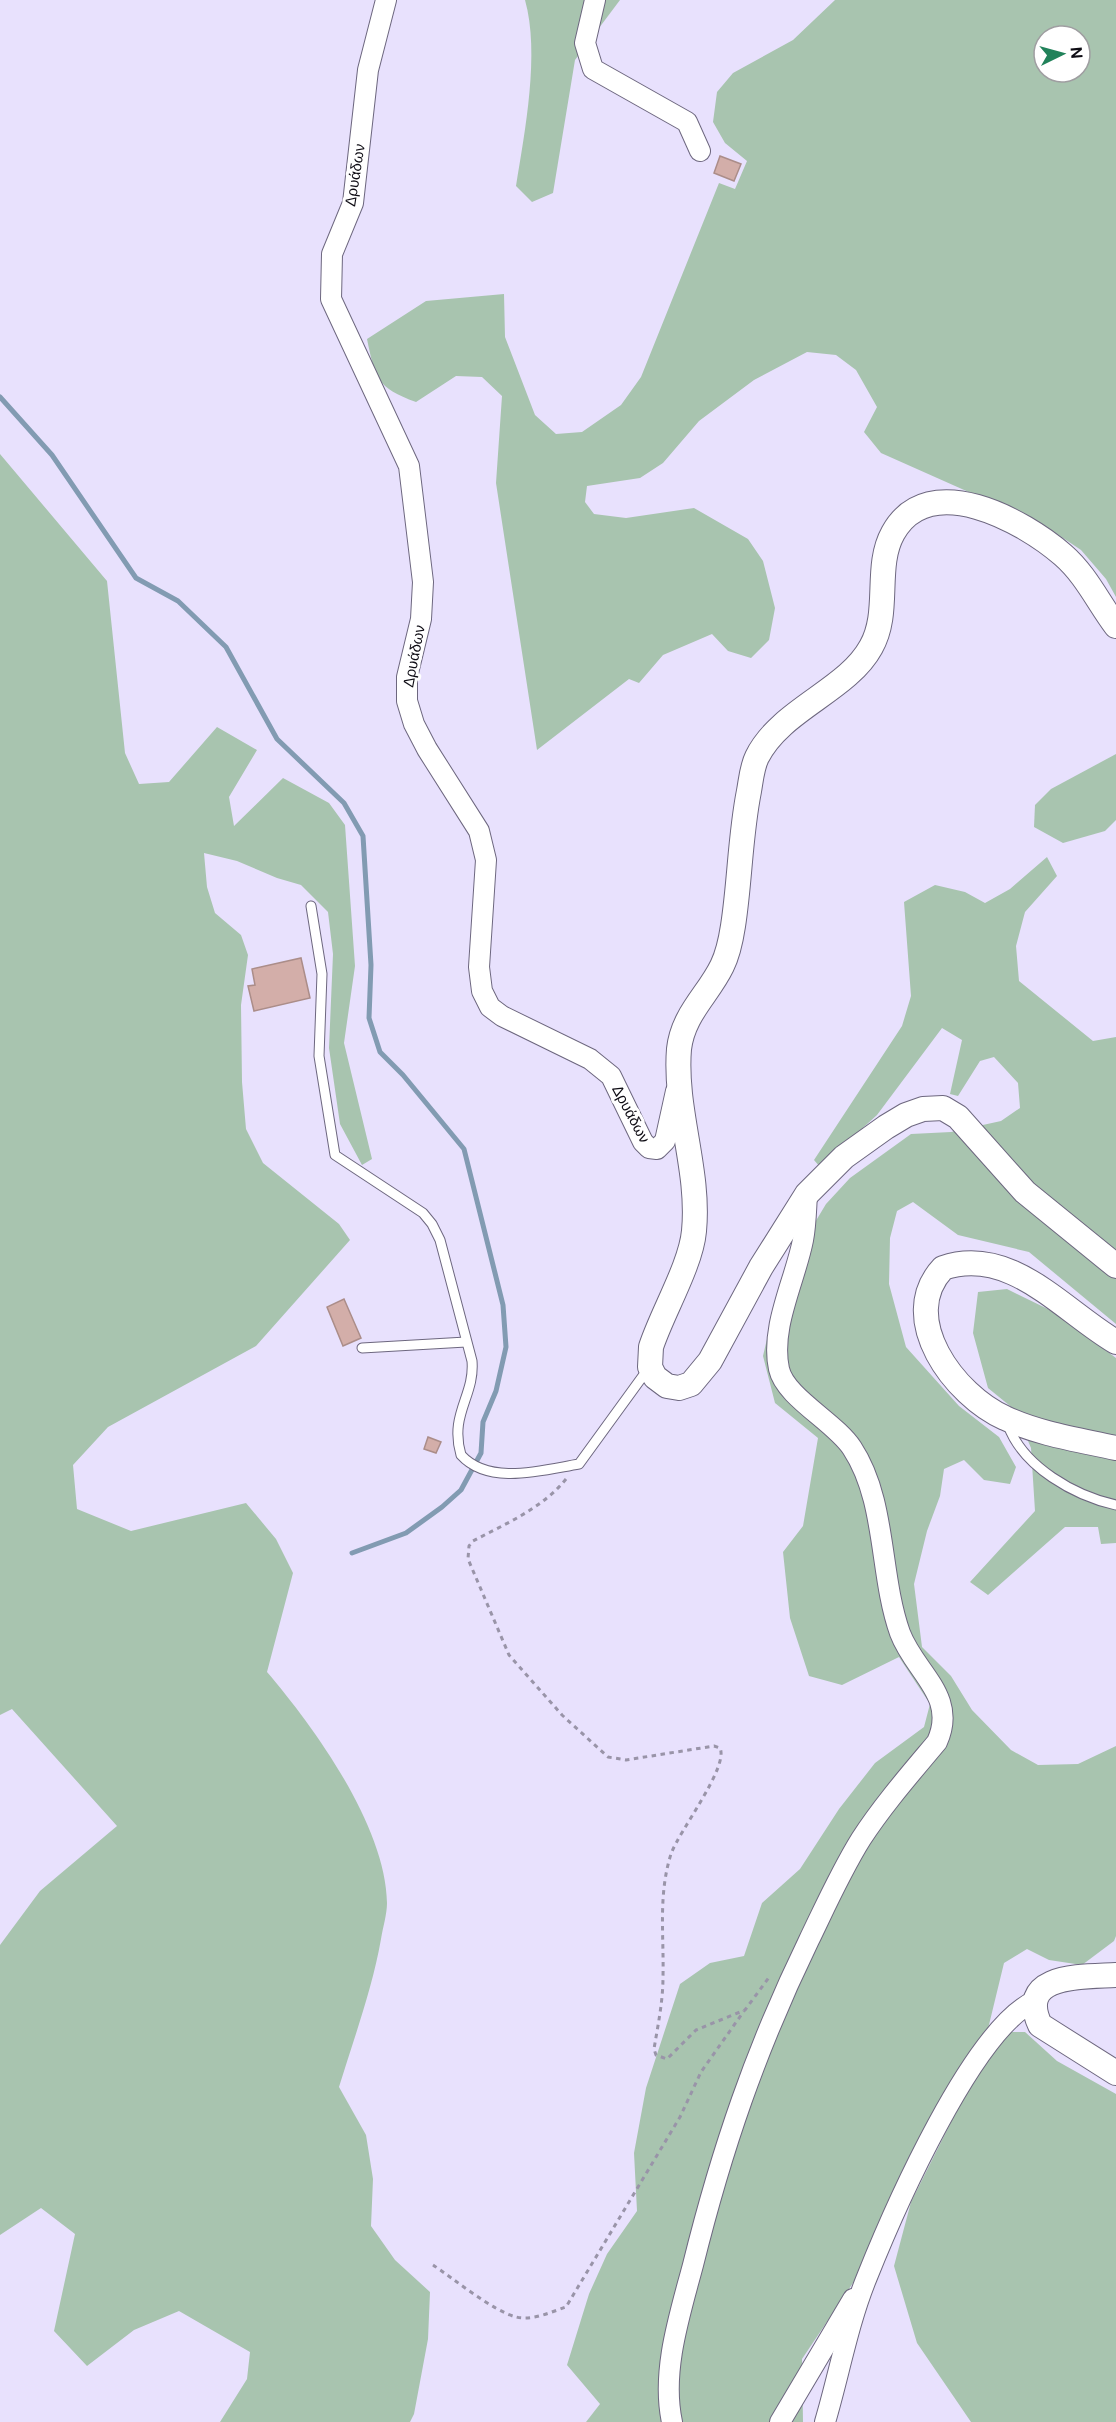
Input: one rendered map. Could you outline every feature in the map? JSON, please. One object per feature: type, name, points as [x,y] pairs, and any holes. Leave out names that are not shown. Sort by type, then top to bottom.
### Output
[{"type":"street","name":"Δρυάδων","points":[[386,0],[368,70],[353,203],[332,254],[331,299],[409,466],[423,582],[421,619],[407,677],[407,701],[414,724],[427,749],[466,809],[481,840],[486,860],[479,967],[482,992],[490,1006],[502,1016],[580,1053],[611,1076],[643,1142],[653,1149],[662,1147],[665,1141],[679,1077]]},
{"type":"street","points":[[596,0],[585,42],[593,69],[687,122],[700,151]]},
{"type":"street","points":[[1116,626],[1084,577],[1062,555],[1034,534],[999,514],[971,504],[945,501],[923,507],[906,517],[894,530],[888,543],[879,633],[870,651],[859,664],[779,728],[766,741],[755,760],[741,830],[731,937],[722,967],[692,1010],[680,1047],[679,1077],[690,1168],[694,1233],[653,1340],[649,1358],[650,1367],[655,1377],[667,1386],[679,1388],[691,1384],[710,1361],[761,1267],[807,1194],[844,1157],[886,1127],[906,1115],[923,1109],[943,1108],[958,1117],[1024,1192],[1116,1266]]},
{"type":"street","points":[[672,2422],[669,2396],[681,2313],[712,2190],[741,2098],[772,2016],[861,1839],[937,1742],[943,1729],[944,1713],[938,1695],[904,1643],[894,1615],[873,1499],[853,1449],[838,1430],[787,1385],[779,1371],[777,1350],[782,1319],[804,1238],[807,1194]]},
{"type":"street","points":[[1116,1342],[1021,1276],[996,1266],[975,1262],[943,1268],[929,1287],[924,1309],[935,1347],[953,1376],[974,1399],[1007,1419],[1116,1448]]},
{"type":"street","points":[[1116,1975],[1059,1981],[1040,1991],[1035,2001],[1035,2014],[1040,2025],[1116,2073]]},
{"type":"street","points":[[780,2422],[866,2279],[924,2151],[974,2061],[1014,2013],[1035,2001]]},
{"type":"street","points":[[825,2422],[866,2279]]},
{"type":"lane","points":[[311,906],[322,974],[319,1056],[335,1155],[423,1214],[432,1224],[440,1240],[473,1374],[457,1425],[461,1455],[468,1463],[479,1469],[500,1472],[534,1472],[579,1464],[650,1367]]},
{"type":"lane","points":[[362,1348],[466,1342]]},
{"type":"lane","points":[[1007,1419],[1017,1442],[1044,1470],[1084,1496],[1116,1505]]},
{"type":"path","points":[[579,1464],[551,1495],[473,1541],[469,1546],[468,1559],[509,1655],[562,1715],[608,1756],[626,1760],[700,1746],[720,1748],[723,1754],[721,1762],[675,1842],[665,1881],[661,1934],[663,1976],[654,2049],[656,2055],[668,2060],[696,2030],[745,2010]]},
{"type":"path","points":[[433,2265],[503,2311],[518,2317],[542,2315],[566,2307],[680,2117],[701,2072],[772,1974]]},
{"type":"green space","points":[[525,0],[620,0],[575,60],[553,193],[532,202],[516,186],[530,92],[531,44]]},
{"type":"green space","points":[[835,0],[1116,0],[1116,597],[1106,579],[1081,550],[1045,526],[881,453],[864,432],[877,407],[856,370],[836,355],[807,352],[754,380],[699,421],[663,463],[640,478],[587,486],[585,502],[594,514],[626,518],[694,508],[748,539],[763,561],[775,608],[769,640],[751,658],[728,651],[712,634],[663,655],[639,683],[629,679],[537,750],[496,483],[502,396],[482,377],[456,376],[416,402],[403,397],[393,392],[380,380],[367,339],[426,301],[504,294],[505,337],[535,415],[556,434],[582,432],[621,405],[641,377],[719,183],[735,189],[747,161],[725,143],[713,122],[717,92],[733,73],[793,40]]},
{"type":"green space","points":[[0,454],[107,581],[125,753],[139,784],[169,782],[217,727],[257,750],[229,797],[234,826],[283,778],[329,803],[345,825],[355,966],[344,1043],[372,1159],[362,1165],[340,1124],[329,1048],[333,954],[328,912],[301,885],[277,878],[237,861],[204,853],[207,887],[215,913],[241,935],[248,955],[241,1005],[242,1082],[246,1129],[263,1163],[339,1224],[350,1240],[256,1346],[108,1427],[73,1465],[77,1509],[131,1531],[246,1503],[276,1539],[293,1573],[267,1672],[306,1721],[345,1780],[375,1843],[384,1874],[386,1916],[373,1977],[339,2087],[366,2135],[373,2179],[371,2226],[395,2260],[430,2292],[428,2339],[414,2414],[410,2422],[220,2422],[247,2379],[250,2352],[179,2311],[134,2330],[87,2366],[54,2331],[75,2234],[41,2208],[0,2235],[0,1945],[40,1891],[117,1826],[12,1709],[0,1715]]},
{"type":"green space","points":[[1116,754],[1116,820],[1105,831],[1063,843],[1034,827],[1035,805],[1051,789]]},
{"type":"green space","points":[[1047,857],[1057,876],[1025,912],[1016,946],[1019,981],[1093,1041],[1116,1037],[1116,1324],[1029,1252],[958,1235],[913,1202],[897,1211],[890,1238],[889,1284],[906,1347],[959,1406],[999,1437],[1016,1467],[1010,1484],[984,1480],[964,1460],[944,1469],[940,1496],[927,1531],[914,1584],[922,1647],[951,1676],[972,1710],[1011,1750],[1038,1765],[1078,1764],[1116,1746],[1116,1936],[1114,1941],[1082,1965],[1049,1960],[1027,1949],[1004,1963],[987,2033],[962,2063],[861,2271],[802,2359],[803,2422],[586,2422],[600,2404],[567,2365],[589,2294],[607,2254],[637,2211],[634,2153],[646,2088],[680,1984],[710,1963],[744,1956],[762,1903],[800,1869],[839,1809],[875,1763],[924,1727],[930,1704],[899,1657],[842,1685],[809,1676],[790,1618],[783,1552],[803,1526],[818,1438],[775,1403],[763,1356],[781,1279],[826,1204],[850,1178],[911,1134],[951,1132],[1001,1121],[1020,1108],[1018,1083],[994,1057],[980,1061],[958,1096],[950,1094],[962,1040],[942,1028],[877,1115],[820,1167],[814,1160],[902,1026],[911,996],[904,902],[935,885],[965,892],[985,903],[1010,889]]},
{"type":"green space","points":[[1007,1289],[1056,1313],[1116,1358],[1116,1543],[1101,1544],[1098,1527],[1065,1527],[988,1595],[970,1582],[1035,1511],[1031,1448],[1015,1410],[988,1388],[973,1333],[978,1292]]},
{"type":"green space","points":[[1011,2032],[1025,2032],[1057,2061],[1116,2094],[1116,2422],[971,2422],[917,2343],[894,2266],[911,2202],[965,2094],[988,2058]]},
{"type":"building","points":[[720,156],[741,164],[734,181],[714,173]]},
{"type":"building","points":[[301,958],[310,998],[254,1011],[248,986],[255,985],[252,969]]},
{"type":"building","points":[[344,1299],[361,1338],[343,1346],[327,1307]]},
{"type":"building","points":[[428,1437],[441,1442],[436,1453],[424,1449]]},
{"type":"waterway","points":[[0,397],[52,455],[136,578],[178,601],[226,647],[277,739],[344,803],[363,836],[371,965],[369,1018],[380,1052],[403,1075],[464,1149],[503,1305],[506,1347],[496,1391],[483,1422],[481,1453],[461,1490],[442,1507],[406,1533],[352,1553]]}]
